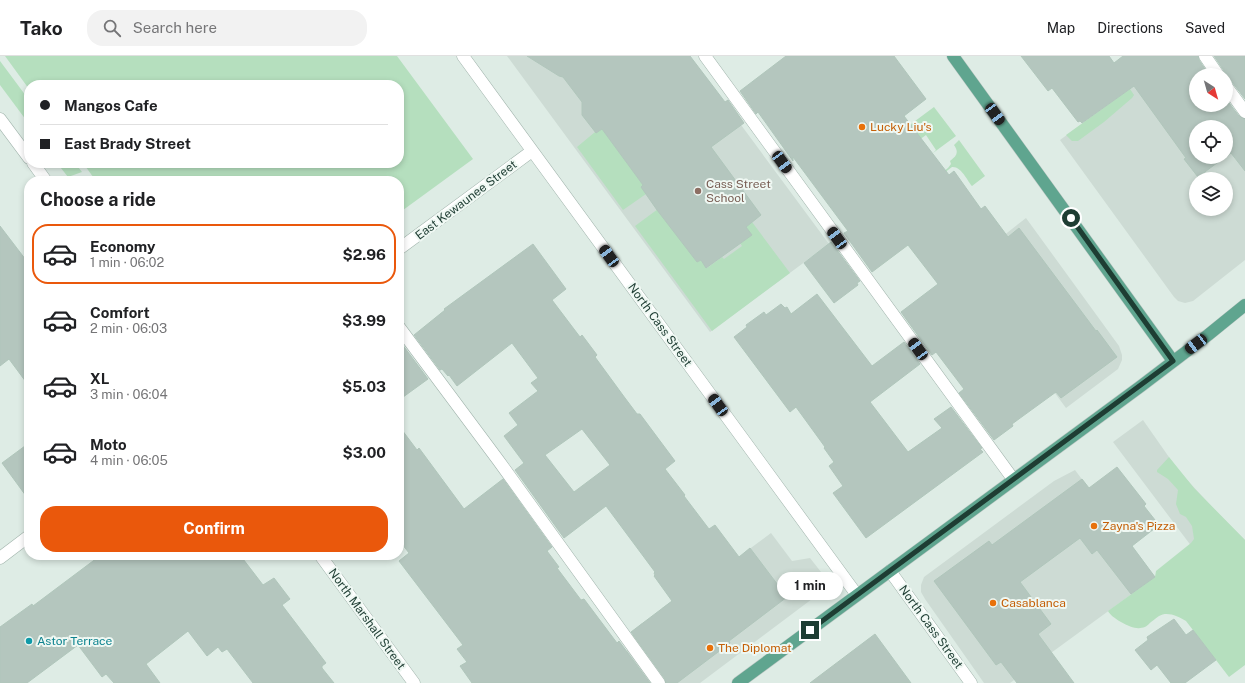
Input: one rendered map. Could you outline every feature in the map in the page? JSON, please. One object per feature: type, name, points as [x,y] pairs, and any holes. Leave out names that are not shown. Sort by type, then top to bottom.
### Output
[{"type":"main road","points":[[953,56],[1173,361]]},
{"type":"main road","points":[[738,683],[1173,361],[1245,305]]},
{"type":"street","name":"North Cass Street","points":[[463,56],[857,595]]},
{"type":"street","points":[[705,56],[1013,479]]},
{"type":"street","points":[[1205,56],[1213,68]]},
{"type":"street","points":[[1233,96],[1245,112]]},
{"type":"street","points":[[0,119],[24,151]]},
{"type":"street","name":"East Kewaunee Street","points":[[404,246],[532,151]]},
{"type":"street","points":[[404,334],[498,460],[659,683]]},
{"type":"street","points":[[0,558],[24,540]]},
{"type":"street","name":"North Marshall Street","points":[[324,560],[414,683]]},
{"type":"street","name":"North Cass Street","points":[[890,571],[971,683]]},
{"type":"shaded area","name":"Cass Street School","points":[[507,56],[690,56],[829,244],[710,332]]},
{"type":"shaded area","points":[[1174,56],[1189,69],[1189,112],[1231,112],[1235,117],[1245,110],[1245,260],[1193,301],[1185,303],[1178,301],[1060,140]]},
{"type":"shaded area","points":[[1026,218],[1119,346],[1122,355],[1122,360],[1118,369],[1066,408],[1020,346],[998,240]]},
{"type":"shaded area","points":[[1143,420],[1178,470],[1245,540],[1192,547],[1113,442]]},
{"type":"shaded area","points":[[1075,470],[1155,577],[1010,683],[984,683],[921,592],[921,585],[924,577],[1054,481]]},
{"type":"shaded area","points":[[771,533],[792,561],[810,558],[821,572],[823,583],[821,590],[816,596],[700,683],[582,683],[629,649],[628,640],[637,633],[635,629],[642,623],[645,627],[665,612],[662,608],[672,601],[675,604]]},
{"type":"green space","points":[[5,56],[397,56],[473,159],[404,209],[404,176],[92,176],[87,168],[404,168],[404,80],[24,80],[24,82]]},
{"type":"green space","points":[[0,61],[24,93],[24,117],[0,85]]},
{"type":"green space","points":[[1130,89],[1134,95],[1132,98],[1104,122],[1078,141],[1072,141],[1066,135]]},
{"type":"green space","points":[[934,107],[956,136],[933,153],[936,150],[926,135],[908,148],[849,170]]},
{"type":"green space","points":[[602,129],[643,185],[646,194],[623,210],[577,147],[595,132],[596,133]]},
{"type":"green space","points":[[959,140],[985,176],[972,186],[961,171],[955,167],[952,167],[892,212],[948,168],[951,164],[950,161],[956,154],[954,145]]},
{"type":"green space","points":[[61,168],[79,168],[82,172],[71,176],[67,176]]},
{"type":"green space","points":[[658,209],[697,262],[701,260],[707,268],[722,257],[724,259],[742,246],[740,243],[751,235],[746,227],[752,222],[790,273],[712,331],[635,226]]},
{"type":"green space","points":[[1169,457],[1194,488],[1245,540],[1245,665],[1229,677],[1183,619],[1165,614],[1158,617],[1145,627],[1137,628],[1118,620],[1108,611],[1155,577],[1156,571],[1194,539],[1192,526],[1186,517],[1180,514],[1176,504],[1178,490],[1168,479],[1157,472],[1157,470]]},
{"type":"building","points":[[527,56],[690,56],[725,102],[728,100],[744,123],[711,147],[761,215],[746,227],[752,235],[706,268],[701,260],[697,262],[657,210],[641,187],[643,185],[602,129],[596,133],[582,115],[582,102],[563,77]]},
{"type":"building","points":[[786,56],[894,56],[926,99],[904,116],[949,175],[954,171],[981,209],[985,206],[1008,237],[1019,228],[1117,357],[1061,398],[1056,392],[1012,424],[1013,426],[994,440],[959,393],[964,389],[936,352],[932,355],[901,312],[938,284],[908,245],[872,272],[844,233],[848,231],[793,157],[793,161],[758,112],[756,114],[740,91]]},
{"type":"building","points":[[1021,56],[1109,56],[1114,63],[1123,56],[1198,56],[1204,68],[1189,68],[1189,112],[1233,112],[1233,108],[1239,116],[1245,119],[1245,171],[1233,156],[1233,120],[1189,120],[1189,164],[1216,164],[1205,172],[1194,172],[1184,159],[1186,158],[1134,86],[1082,123],[1080,121],[1078,122],[1052,88],[1048,91]]},
{"type":"building","points":[[1214,56],[1245,56],[1245,99],[1233,83],[1233,68],[1222,68]]},
{"type":"building","points":[[0,226],[24,257],[24,379],[9,359],[0,366]]},
{"type":"building","points":[[831,242],[860,281],[857,283],[858,285],[834,303],[804,263]]},
{"type":"building","points":[[533,244],[566,289],[552,300],[580,337],[582,335],[597,355],[595,357],[625,398],[637,414],[640,414],[675,461],[665,469],[685,495],[684,496],[709,529],[715,525],[739,557],[750,548],[787,597],[677,683],[666,683],[665,679],[631,632],[672,601],[654,576],[655,572],[606,506],[564,538],[515,470],[524,463],[504,436],[518,425],[509,413],[538,391],[531,383],[538,378],[512,343],[457,386],[449,375],[448,376],[442,369],[440,370],[414,335],[445,310],[444,309]],"holes":[[[582,429],[610,465],[574,492],[545,455]]]},
{"type":"building","points":[[817,294],[872,366],[904,342],[920,364],[870,402],[908,452],[942,428],[934,419],[951,407],[982,448],[980,449],[983,452],[866,538],[833,493],[843,486],[829,466],[834,462],[824,448],[825,447],[796,407],[790,412],[734,337],[747,327],[746,325],[764,312],[766,315],[781,304],[785,308],[787,307],[791,314]]},
{"type":"building","points":[[404,347],[428,379],[404,396]]},
{"type":"building","points":[[404,433],[417,450],[419,448],[464,509],[503,479],[552,547],[547,551],[559,567],[557,568],[581,600],[584,599],[617,643],[619,641],[650,683],[472,683],[460,666],[467,662],[457,649],[463,645],[399,561],[404,560],[404,557],[409,553],[404,546]]},
{"type":"building","points":[[24,447],[24,493],[2,463]]},
{"type":"building","points":[[1117,467],[1146,504],[1144,506],[1159,525],[1132,546],[1155,577],[1131,594],[1097,550],[1092,554],[1080,538],[1020,582],[1051,624],[1038,634],[1074,683],[1017,683],[1001,662],[996,665],[934,581],[989,541],[992,545],[1082,479],[1089,488]]},
{"type":"building","points":[[94,560],[244,560],[263,585],[274,578],[290,599],[282,605],[326,663],[322,666],[322,668],[334,683],[253,683],[227,649],[222,652],[218,647],[207,656],[188,631],[146,664],[160,683],[114,683],[106,674],[102,677],[78,645],[27,683],[0,683],[0,627],[32,604],[33,606]]},
{"type":"building","points":[[1174,619],[1186,635],[1193,630],[1216,660],[1185,683],[1171,683],[1157,665],[1151,670],[1135,650],[1148,640],[1147,637]]},
{"type":"building","points":[[875,634],[911,683],[810,683]]},
{"type":"place","name":"Lucky Liu's","points":[[862,127]]},
{"type":"place","name":"Cass Street School","points":[[698,191]]},
{"type":"place","name":"Zayna's Pizza","points":[[1094,526]]},
{"type":"place","name":"Casablanca","points":[[993,603]]},
{"type":"place","name":"Astor Terrace","points":[[29,641]]},
{"type":"place","name":"The Diplomat","points":[[710,648]]},
{"type":"route","points":[[810,630],[1173,361],[1071,218]]}]
